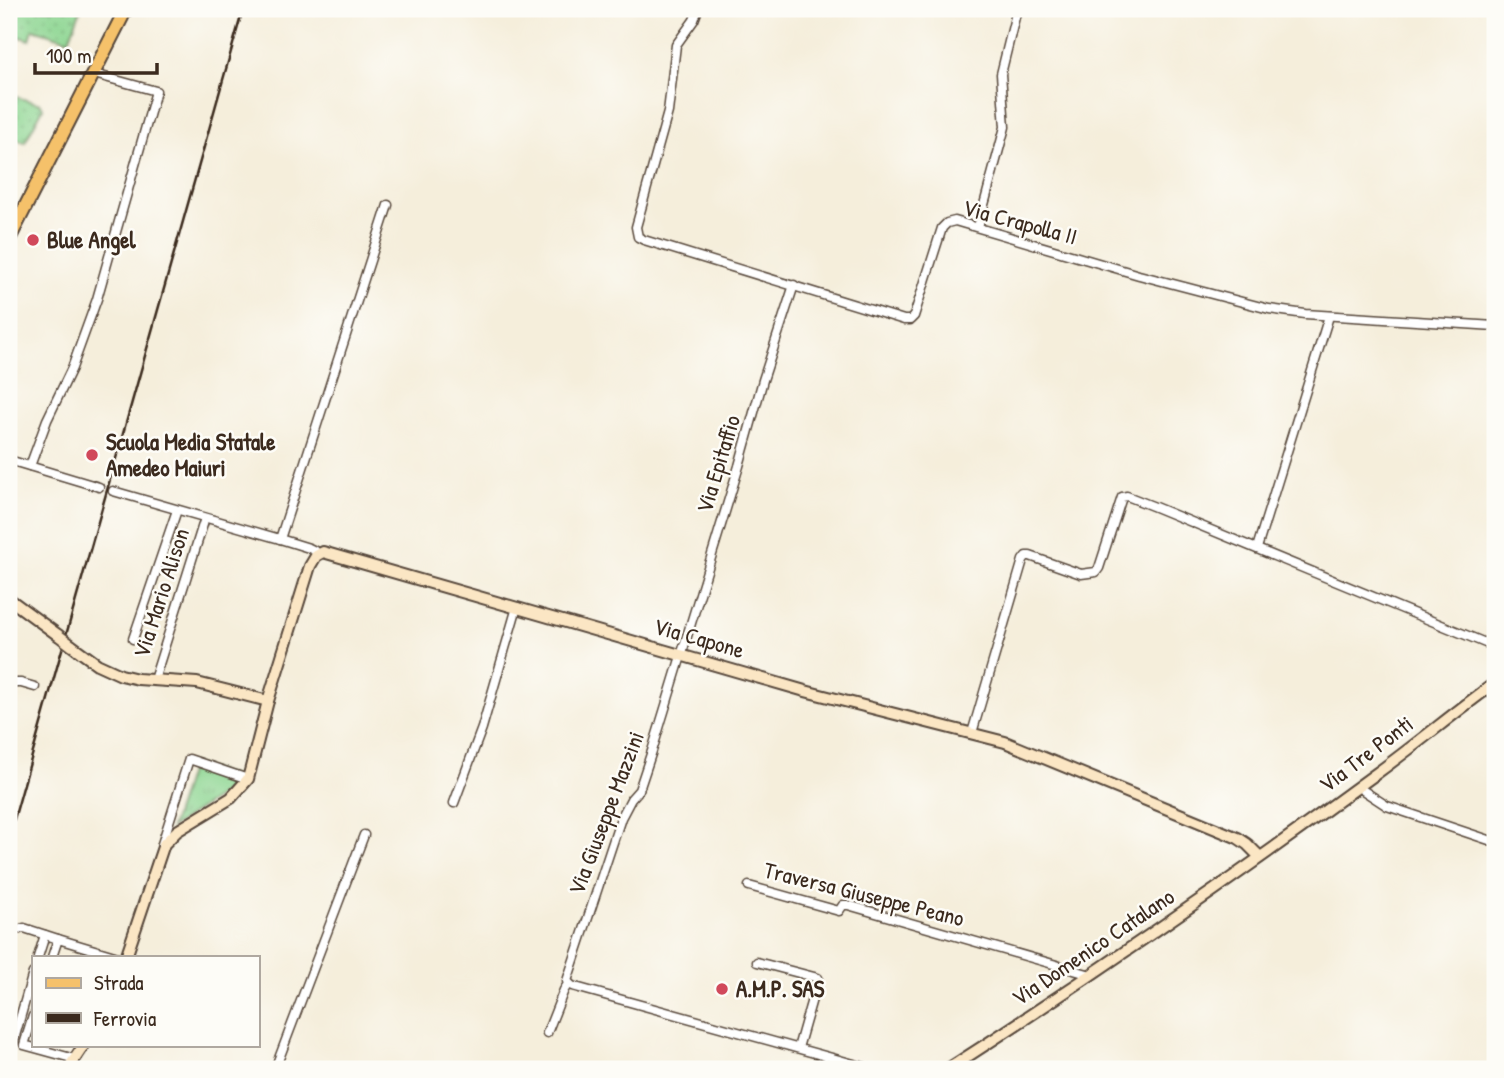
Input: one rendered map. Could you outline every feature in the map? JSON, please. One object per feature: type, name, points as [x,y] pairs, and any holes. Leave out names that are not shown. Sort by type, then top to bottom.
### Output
[{"type":"main road","points":[[9,239],[125,9]]},
{"type":"street","name":"Via Crapolla II","points":[[698,9],[694,20],[676,44],[668,112],[636,233],[644,240],[910,320],[914,316],[942,228],[955,221],[1139,275],[1269,309],[1329,316],[1495,326]]},
{"type":"street","points":[[978,227],[1005,128],[1001,74],[1017,9]]},
{"type":"street","points":[[30,466],[47,420],[72,368],[97,299],[156,91],[94,74]]},
{"type":"street","points":[[280,539],[388,205]]},
{"type":"street","name":"Via Epitaffio","points":[[680,655],[794,285]]},
{"type":"street","points":[[1257,548],[1329,316]]},
{"type":"street","points":[[9,460],[99,487]]},
{"type":"street","name":"Via Capone","points":[[113,491],[280,539],[319,553],[334,554],[844,702],[972,733],[1026,750],[1238,838],[1259,857]]},
{"type":"street","points":[[972,733],[1023,560],[1026,556],[1081,574],[1096,572],[1119,501],[1127,496],[1495,647]]},
{"type":"street","points":[[133,639],[177,510]]},
{"type":"street","name":"Via Mario Alison","points":[[154,680],[205,517]]},
{"type":"street","points":[[160,850],[171,836],[231,798],[248,779],[268,701],[310,566],[319,553]]},
{"type":"street","points":[[9,599],[113,672],[154,680],[197,683],[268,701]]},
{"type":"street","points":[[454,803],[482,729],[517,607]]},
{"type":"street","name":"Via Giuseppe Mazzini","points":[[547,1033],[568,984],[621,818],[643,778],[680,655]]},
{"type":"street","points":[[9,683],[35,687]]},
{"type":"street","name":"Via Tre Ponti","points":[[1259,857],[1358,787],[1495,683]]},
{"type":"street","points":[[126,956],[189,759],[248,779]]},
{"type":"street","points":[[1358,787],[1387,806],[1495,842]]},
{"type":"street","points":[[275,1069],[363,835]]},
{"type":"street","name":"Via Domenico Catalano","points":[[948,1069],[1091,975],[1259,857]]},
{"type":"street","name":"Traversa Giuseppe Peano","points":[[749,886],[839,911],[843,905],[848,905],[1091,975]]},
{"type":"street","points":[[9,932],[24,928],[115,956]]},
{"type":"street","points":[[38,956],[45,934]]},
{"type":"street","points":[[52,956],[58,939]]},
{"type":"street","points":[[757,962],[818,978],[798,1048]]},
{"type":"street","points":[[32,976],[11,1042],[71,1064],[83,1046]]},
{"type":"street","points":[[568,984],[872,1069]]},
{"type":"street","points":[[24,1045],[32,1019]]},
{"type":"green space","points":[[12,9],[81,9],[69,40],[33,29],[30,40],[10,34]]},
{"type":"green space","points":[[9,95],[41,104],[43,108],[25,142],[9,136]]},
{"type":"green space","points":[[192,763],[241,779],[171,828]]},
{"type":"railway","points":[[9,837],[243,9]]},
{"type":"place","name":"Blue Angel","points":[[33,240]]},
{"type":"place","name":"Scuola Media Statale Amedeo Maiuri","points":[[92,455]]},
{"type":"place","name":"A.M.P. SAS","points":[[722,989]]}]
